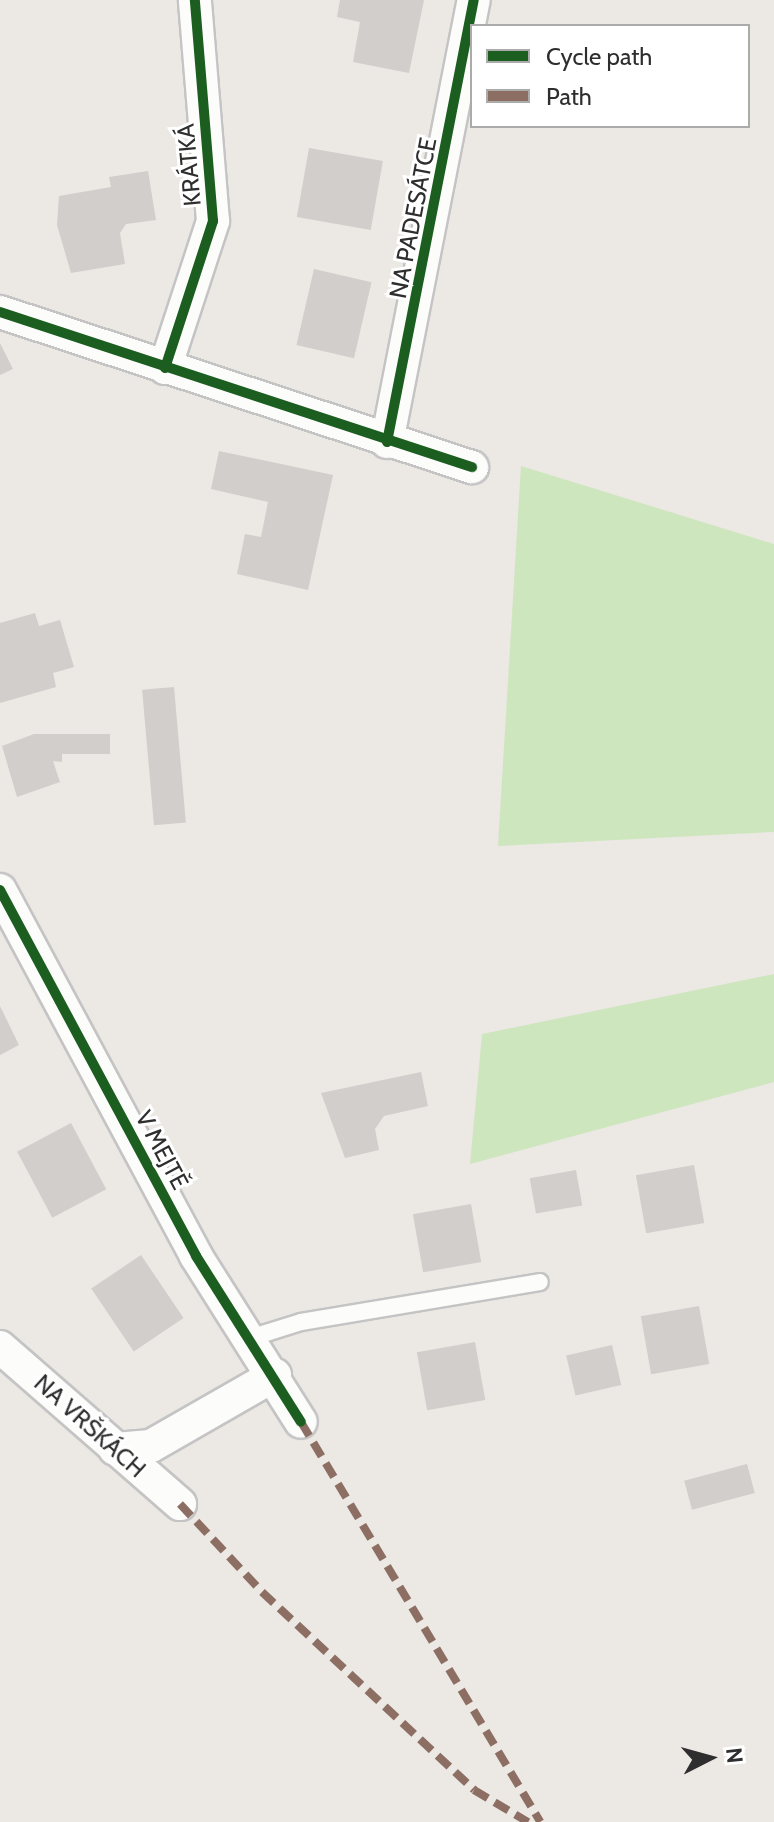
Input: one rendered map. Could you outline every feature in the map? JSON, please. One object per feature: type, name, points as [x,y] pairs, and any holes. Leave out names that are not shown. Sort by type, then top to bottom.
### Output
[{"type":"street","name":"KRÁTKÁ","points":[[165,368],[213,221],[195,0]]},
{"type":"street","name":"NA PADESÁTCE","points":[[387,442],[474,0]]},
{"type":"street","points":[[0,312],[387,442],[472,467]]},
{"type":"street","name":"V MEJTĚ","points":[[0,890],[196,1256],[275,1375],[301,1422]]},
{"type":"street","name":"NA VRŠKÁCH","points":[[0,1347],[180,1504]]},
{"type":"street","points":[[115,1449],[151,1446],[275,1375]]},
{"type":"lane","points":[[250,1338],[301,1322],[540,1282]]},
{"type":"green space","points":[[521,466],[774,544],[774,832],[498,846]]},
{"type":"green space","points":[[774,974],[774,1082],[470,1164],[482,1034]]},
{"type":"building","points":[[340,0],[424,0],[409,73],[353,62],[360,22],[337,17]]},
{"type":"building","points":[[309,148],[383,161],[371,230],[297,217]]},
{"type":"building","points":[[148,171],[156,220],[126,224],[120,233],[125,264],[71,273],[57,225],[59,196],[111,187],[109,177]]},
{"type":"building","points":[[314,269],[371,282],[354,358],[296,345]]},
{"type":"building","points":[[0,343],[13,369],[0,375]]},
{"type":"building","points":[[219,451],[333,475],[308,590],[237,574],[245,534],[261,537],[268,502],[211,489]]},
{"type":"building","points":[[35,613],[39,626],[60,620],[74,667],[53,673],[56,687],[0,703],[0,623]]},
{"type":"building","points":[[174,687],[186,822],[154,825],[142,690]]},
{"type":"building","points":[[34,734],[110,734],[110,754],[62,754],[62,762],[53,761],[60,782],[17,797],[2,746]]},
{"type":"building","points":[[0,1006],[19,1045],[0,1055]]},
{"type":"building","points":[[421,1072],[428,1106],[384,1116],[375,1129],[379,1150],[345,1158],[321,1093]]},
{"type":"building","points":[[71,1123],[106,1189],[52,1218],[17,1152]]},
{"type":"building","points":[[694,1165],[704,1223],[646,1233],[636,1175]]},
{"type":"building","points":[[576,1170],[582,1205],[536,1214],[530,1178]]},
{"type":"building","points":[[471,1204],[481,1262],[423,1272],[413,1214]]},
{"type":"building","points":[[141,1255],[183,1318],[134,1352],[91,1289]]},
{"type":"building","points":[[699,1306],[709,1364],[651,1374],[641,1316]]},
{"type":"building","points":[[475,1342],[485,1400],[427,1410],[417,1352]]},
{"type":"building","points":[[612,1345],[621,1385],[575,1396],[566,1356]]},
{"type":"building","points":[[747,1464],[755,1493],[692,1510],[684,1481]]},
{"type":"marked path","points":[[301,1422],[540,1822]]},
{"type":"marked path","points":[[180,1504],[262,1592],[474,1790],[528,1822]]},
{"type":"cycle path","points":[[165,368],[213,221],[195,0]]},
{"type":"cycle path","points":[[387,442],[474,0]]},
{"type":"cycle path","points":[[0,312],[472,467]]},
{"type":"cycle path","points":[[0,890],[196,1256],[301,1422]]}]
